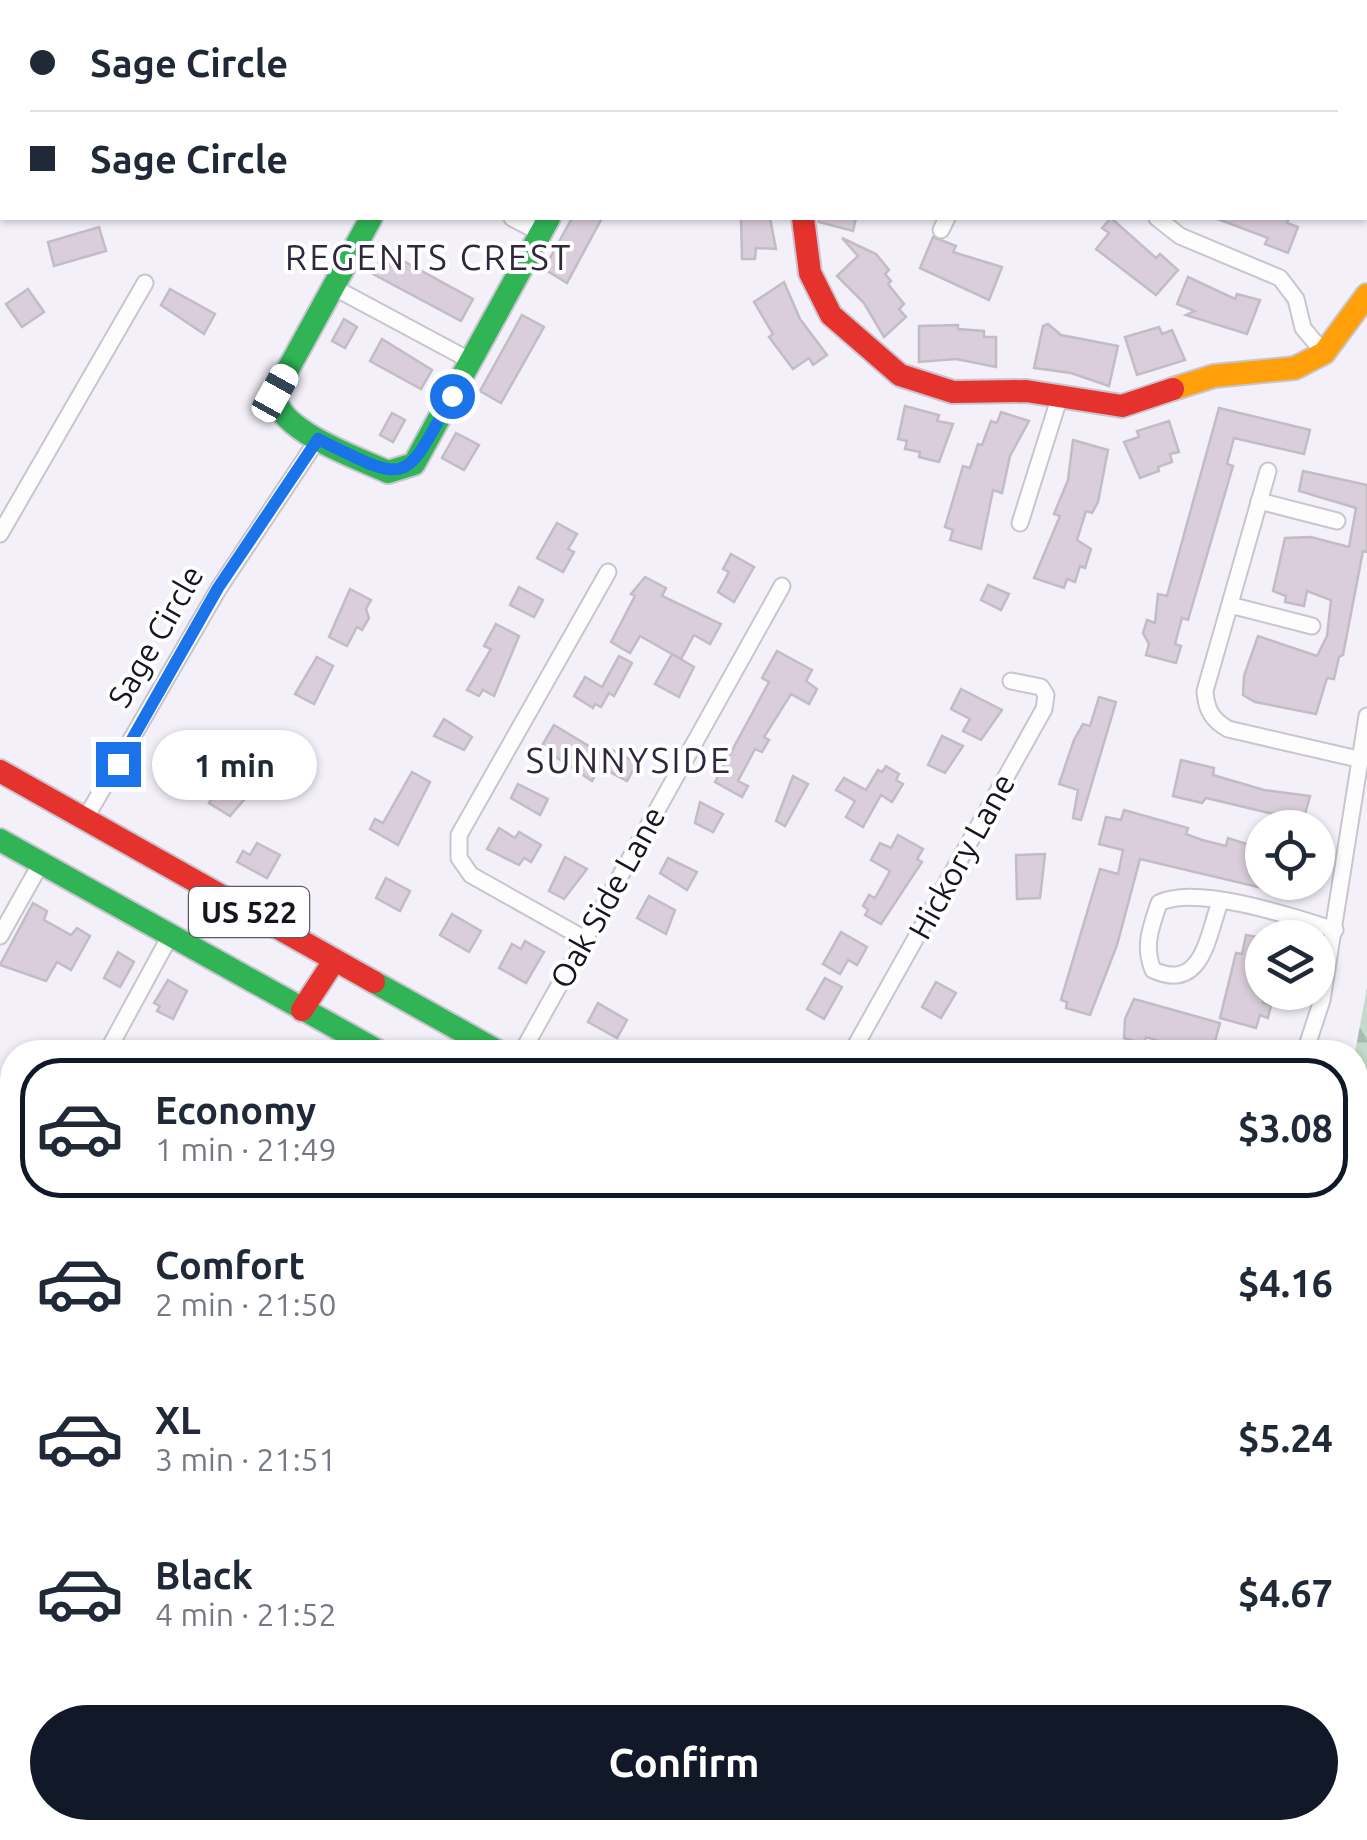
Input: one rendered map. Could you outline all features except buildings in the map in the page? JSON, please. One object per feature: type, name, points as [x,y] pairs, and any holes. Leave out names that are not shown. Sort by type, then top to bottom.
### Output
[{"type":"street","points":[[370,220],[275,393],[275,407],[288,423],[318,439],[377,469],[400,472],[414,464],[545,225]]},
{"type":"street","points":[[803,220],[810,273],[825,305],[848,334],[900,375],[943,390],[1060,396],[1122,406],[1214,376],[1295,368],[1324,353],[1367,295]]},
{"type":"street","points":[[1160,220],[1180,236],[1280,278],[1296,299],[1303,328],[1324,353]]},
{"type":"street","points":[[0,534],[145,283]]},
{"type":"street","points":[[333,288],[471,361]]},
{"type":"street","points":[[1020,523],[1060,396]]},
{"type":"street","name":"Sage Circle","points":[[85,819],[218,588],[318,439]]},
{"type":"street","points":[[1268,471],[1205,691],[1209,713],[1228,729],[1358,759]]},
{"type":"street","points":[[1259,501],[1336,521]]},
{"type":"street","points":[[585,939],[471,875],[458,847],[459,835],[608,572]]},
{"type":"street","name":"Oak Side Lane","points":[[529,1040],[782,586]]},
{"type":"street","points":[[1230,604],[1312,626]]},
{"type":"street","name":"Hickory Lane","points":[[859,1040],[1044,709],[1046,696],[1041,687],[1011,681]]},
{"type":"street","points":[[1335,923],[1367,716]]},
{"type":"street","name":"US 522","points":[[0,771],[478,1040]]},
{"type":"street","name":"US 522","points":[[0,840],[358,1040]]},
{"type":"street","points":[[0,936],[41,862]]},
{"type":"street","points":[[1220,902],[1197,963],[1186,975],[1170,978],[1154,970],[1148,956],[1148,936],[1160,903],[1190,895],[1220,902],[1293,920]]},
{"type":"street","points":[[114,1040],[170,936]]},
{"type":"street","points":[[302,1010],[334,961]]},
{"type":"street","points":[[1310,1040],[1319,1010]]},
{"type":"green space","points":[[1367,988],[1367,1040],[1357,1040]]},
{"type":"traffic: fast","points":[[370,220],[275,393],[288,419],[302,430],[388,472],[414,464],[548,220]]},
{"type":"traffic: fast","points":[[0,840],[358,1040]]},
{"type":"traffic: fast","points":[[374,982],[478,1040]]},
{"type":"traffic: slow","points":[[1173,389],[1214,376],[1295,368],[1324,353],[1367,295]]},
{"type":"traffic: jam","points":[[803,220],[810,273],[831,315],[900,375],[953,392],[1026,391],[1122,406],[1173,389]]},
{"type":"traffic: jam","points":[[0,771],[374,982]]},
{"type":"traffic: jam","points":[[302,1010],[334,961]]},
{"type":"district","name":"REGENTS CREST","points":[[429,257]]},
{"type":"district","name":"SUNNYSIDE","points":[[629,760]]},
{"type":"route","points":[[118,764],[218,588],[318,439],[377,469],[400,472],[414,464],[452,396]]}]
